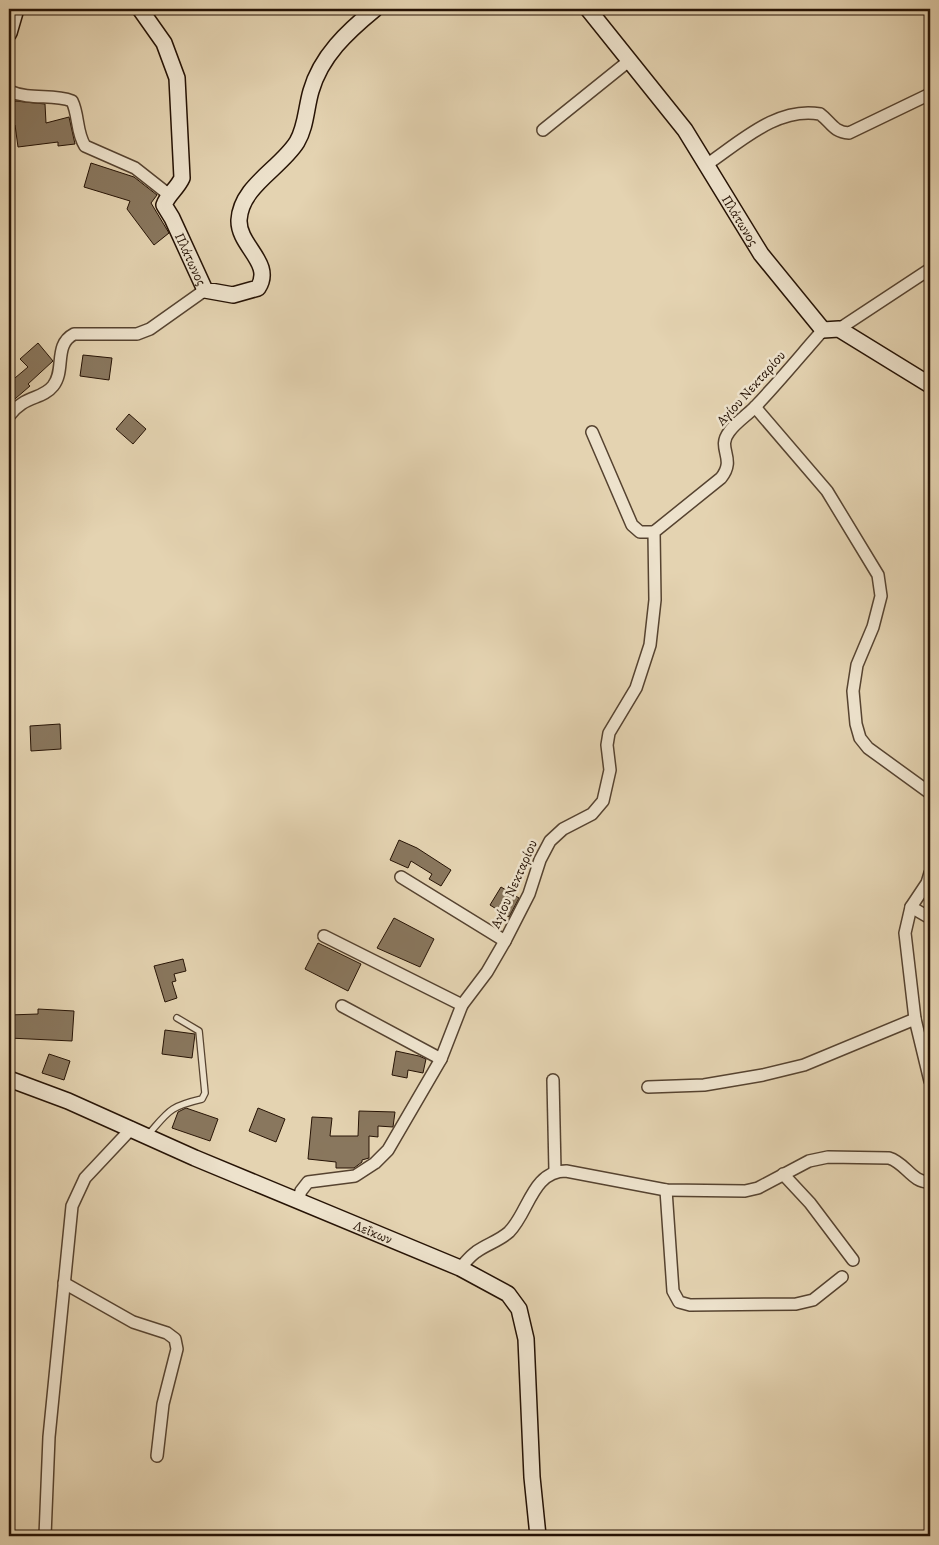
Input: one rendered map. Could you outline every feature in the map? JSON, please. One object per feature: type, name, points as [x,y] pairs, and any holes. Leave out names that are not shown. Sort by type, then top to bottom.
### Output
[{"type":"street","points":[[9,33],[16,9]]},
{"type":"street","points":[[9,91],[21,97],[64,98],[72,101],[76,110],[80,139],[85,146],[135,168],[168,194],[178,186],[182,178],[177,78],[164,43],[140,9]]},
{"type":"street","name":"Πλάτωνος","points":[[168,194],[164,206],[172,218],[204,290],[233,295],[258,288],[263,280],[263,269],[242,235],[239,221],[242,205],[252,190],[283,160],[297,142],[304,124],[315,78],[325,60],[338,42],[375,9]]},
{"type":"street","name":"Πλάτωνος","points":[[588,9],[685,130],[761,254],[823,330]]},
{"type":"street","points":[[544,130],[630,60]]},
{"type":"street","points":[[706,165],[766,124],[778,119],[800,113],[820,114],[833,129],[840,133],[849,133],[930,94]]},
{"type":"street","points":[[823,330],[839,329],[930,268]]},
{"type":"street","points":[[9,416],[14,408],[27,398],[47,392],[55,385],[62,348],[66,338],[74,334],[137,334],[150,329],[204,290]]},
{"type":"street","points":[[839,329],[930,385]]},
{"type":"street","name":"Αγίου Νεκταρίου","points":[[298,1201],[308,1182],[355,1176],[382,1157],[441,1059],[462,1005],[487,972],[505,941],[529,894],[540,860],[550,841],[563,829],[592,814],[603,801],[610,770],[607,745],[609,733],[636,688],[650,645],[654,600],[654,532],[721,478],[727,470],[729,461],[725,450],[725,440],[729,432],[755,407],[823,330]]},
{"type":"street","points":[[755,407],[827,491],[878,575],[881,596],[873,627],[857,665],[854,691],[856,724],[860,738],[868,748],[930,793]]},
{"type":"street","points":[[592,432],[632,525],[640,532],[654,532]]},
{"type":"street","points":[[930,873],[927,883],[911,907],[905,933],[916,1019],[930,1081]]},
{"type":"street","points":[[401,877],[505,941]]},
{"type":"street","points":[[911,907],[930,918]]},
{"type":"street","points":[[324,936],[462,1005]]},
{"type":"street","points":[[342,1006],[441,1059]]},
{"type":"street","points":[[648,1087],[704,1085],[763,1075],[804,1065],[916,1019]]},
{"type":"street","name":"Λεΐκων","points":[[9,1079],[68,1100],[195,1158],[460,1268],[508,1294],[519,1309],[523,1322],[527,1355],[533,1492],[538,1536]]},
{"type":"street","points":[[553,1080],[555,1171]]},
{"type":"street","points":[[45,1536],[49,1437],[70,1213],[76,1195],[94,1167],[132,1128]]},
{"type":"street","points":[[460,1268],[475,1253],[500,1240],[511,1230],[540,1182],[547,1174],[555,1171],[566,1171],[666,1190],[745,1191],[758,1188],[809,1162],[828,1157],[889,1158],[898,1160],[915,1178],[930,1182]]},
{"type":"street","points":[[783,1174],[810,1203],[852,1260]]},
{"type":"street","points":[[666,1190],[673,1291],[679,1302],[690,1306],[796,1304],[813,1300],[842,1277]]},
{"type":"street","points":[[64,1283],[133,1322],[167,1333],[175,1339],[177,1349],[163,1404],[157,1456]]},
{"type":"lane","points":[[147,1136],[170,1110],[180,1104],[202,1099],[205,1093],[199,1031],[177,1018]]},
{"type":"building","points":[[15,101],[45,104],[46,123],[69,117],[75,144],[58,146],[58,142],[18,147],[15,125],[9,126],[9,117]]},
{"type":"building","points":[[91,163],[134,177],[157,195],[151,203],[169,233],[154,245],[127,209],[130,201],[84,187]]},
{"type":"building","points":[[38,343],[53,361],[28,384],[30,386],[9,404],[9,383],[28,367],[20,359]]},
{"type":"building","points":[[83,355],[112,358],[109,380],[80,376]]},
{"type":"building","points":[[129,414],[146,429],[133,444],[116,429]]},
{"type":"building","points":[[60,724],[61,749],[31,751],[30,726]]},
{"type":"building","points":[[399,840],[417,848],[451,870],[441,886],[429,879],[432,874],[411,861],[408,868],[390,860]]},
{"type":"building","points":[[501,887],[519,898],[509,917],[490,905]]},
{"type":"building","points":[[394,918],[434,939],[420,967],[377,948]]},
{"type":"building","points":[[318,943],[361,964],[348,991],[305,969]]},
{"type":"building","points":[[183,959],[186,971],[174,974],[176,981],[172,982],[177,998],[165,1002],[154,966]]},
{"type":"building","points":[[38,1009],[74,1011],[72,1041],[9,1038],[9,1015],[38,1014]]},
{"type":"building","points":[[165,1030],[195,1034],[192,1058],[162,1054]]},
{"type":"building","points":[[396,1051],[426,1059],[423,1073],[408,1070],[407,1078],[392,1075]]},
{"type":"building","points":[[49,1054],[70,1061],[64,1080],[42,1073]]},
{"type":"building","points":[[186,1108],[218,1119],[210,1141],[172,1128],[178,1112]]},
{"type":"building","points":[[258,1108],[285,1119],[276,1142],[249,1131]]},
{"type":"building","points":[[359,1111],[395,1112],[393,1127],[378,1126],[378,1137],[369,1136],[369,1158],[362,1160],[354,1168],[336,1168],[336,1162],[308,1159],[312,1117],[332,1118],[330,1136],[358,1136]]}]
